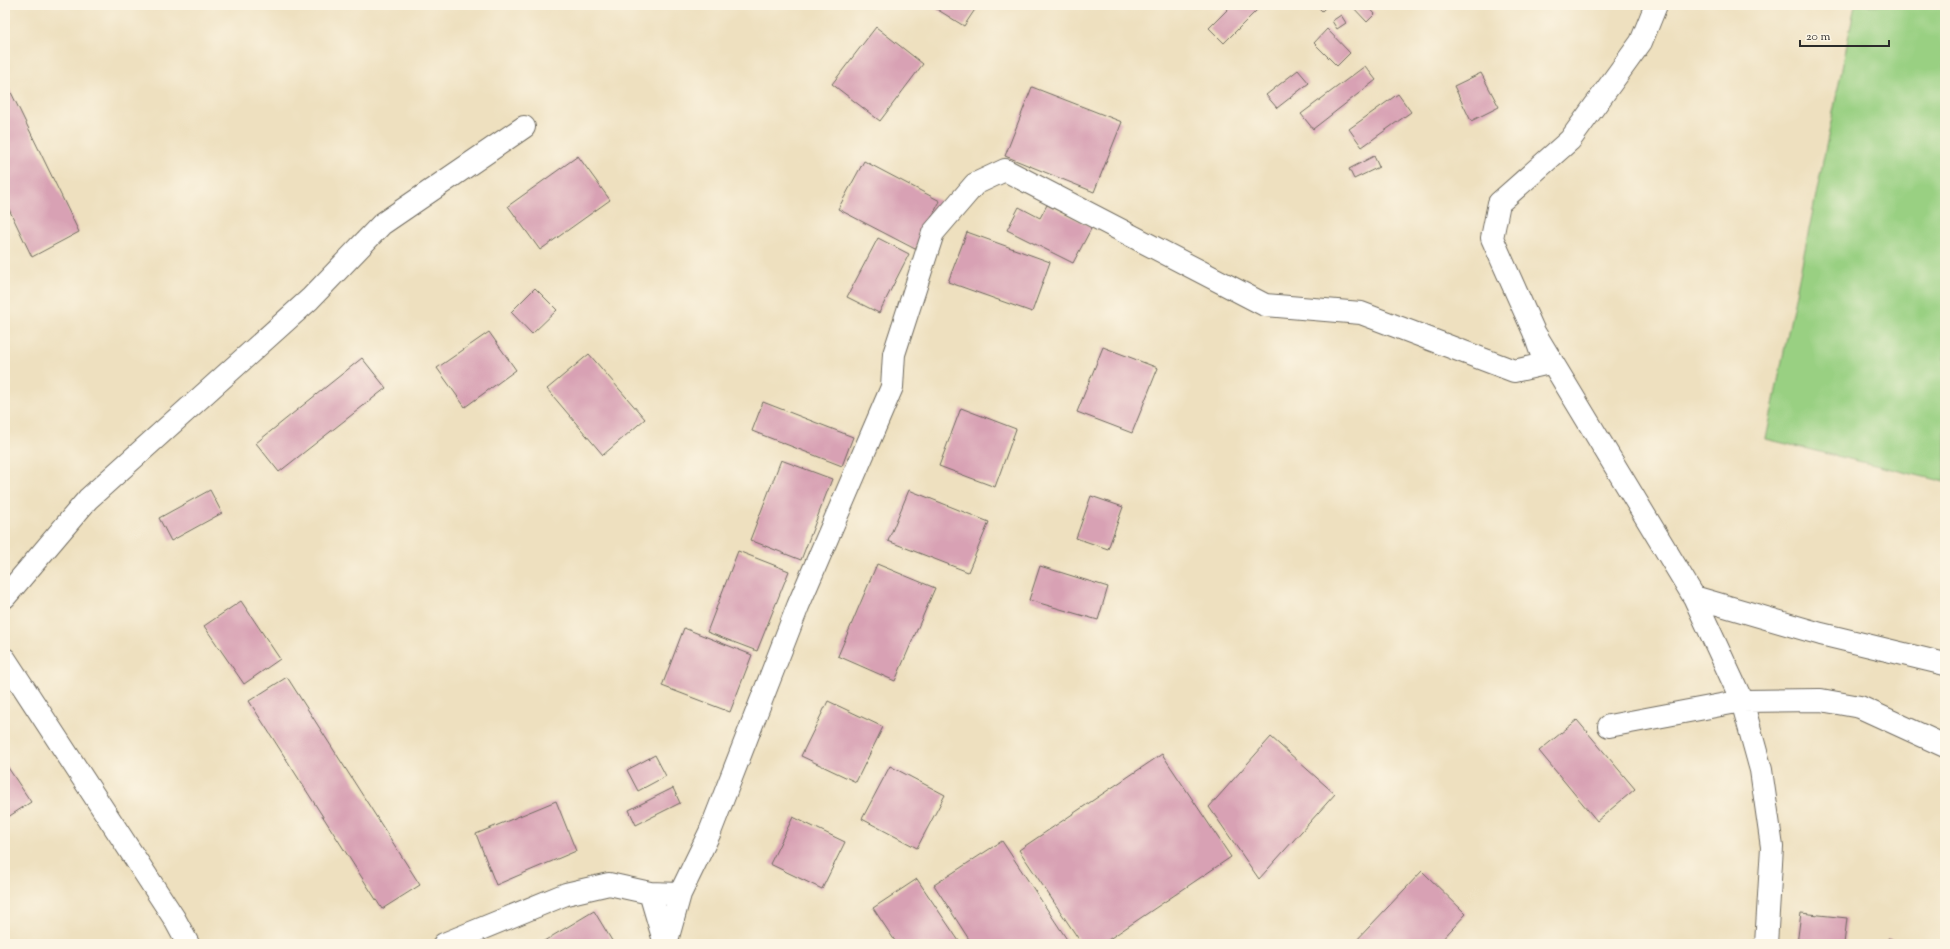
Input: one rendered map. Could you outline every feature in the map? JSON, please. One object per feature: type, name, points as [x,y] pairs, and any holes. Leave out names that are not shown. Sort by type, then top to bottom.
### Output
[{"type":"street","points":[[666,944],[680,894],[710,832],[798,606],[892,387],[894,354],[933,233],[975,184],[1005,170],[1265,305],[1361,313],[1514,371],[1545,364],[1534,332],[1492,238],[1499,203],[1570,140],[1641,42],[1656,5]]},
{"type":"street","points":[[5,597],[88,499],[310,299],[382,224],[524,127]]},
{"type":"street","points":[[1534,332],[1694,597],[1742,701],[1761,770],[1772,847],[1766,944]]},
{"type":"street","points":[[1694,597],[1821,634],[1945,664]]},
{"type":"street","points":[[5,659],[174,918],[188,944]]},
{"type":"street","points":[[1609,726],[1742,701],[1821,700],[1860,707],[1945,746]]},
{"type":"street","points":[[444,944],[566,894],[609,884],[650,893],[680,894]]},
{"type":"street","points":[[650,893],[666,944]]},
{"type":"green space","points":[[1855,5],[1945,5],[1945,482],[1766,439]]},
{"type":"building","points":[[930,5],[978,5],[964,26]]},
{"type":"building","points":[[1232,5],[1262,5],[1224,43],[1209,28]]},
{"type":"building","points":[[1316,5],[1328,5],[1322,11]]},
{"type":"building","points":[[1351,5],[1367,5],[1375,14],[1367,22]]},
{"type":"building","points":[[1341,15],[1346,23],[1337,29],[1332,21]]},
{"type":"building","points":[[876,27],[923,64],[880,121],[832,84]]},
{"type":"building","points":[[1327,29],[1350,53],[1337,66],[1314,43]]},
{"type":"building","points":[[1365,66],[1376,80],[1313,129],[1301,114]]},
{"type":"building","points":[[1298,70],[1309,83],[1277,108],[1266,95]]},
{"type":"building","points":[[1481,73],[1499,107],[1471,121],[1454,86]]},
{"type":"building","points":[[5,80],[79,232],[32,257],[5,201]]},
{"type":"building","points":[[1032,87],[1122,122],[1094,192],[1005,156]]},
{"type":"building","points":[[1398,94],[1411,112],[1362,147],[1349,129]]},
{"type":"building","points":[[578,156],[610,200],[540,250],[508,206]]},
{"type":"building","points":[[1374,156],[1379,167],[1354,179],[1349,169]]},
{"type":"building","points":[[864,161],[940,201],[915,249],[838,209]]},
{"type":"building","points":[[1047,205],[1092,227],[1073,263],[1007,230],[1019,207],[1040,218]]},
{"type":"building","points":[[967,232],[1050,262],[1032,312],[948,282]]},
{"type":"building","points":[[878,238],[909,254],[879,313],[847,297]]},
{"type":"building","points":[[535,288],[557,310],[532,334],[511,312]]},
{"type":"building","points":[[489,332],[516,370],[465,407],[437,368]]},
{"type":"building","points":[[1103,347],[1158,368],[1132,433],[1077,412]]},
{"type":"building","points":[[589,354],[645,419],[603,455],[547,389]]},
{"type":"building","points":[[362,358],[386,388],[279,472],[256,443]]},
{"type":"building","points":[[763,402],[853,437],[842,466],[752,431]]},
{"type":"building","points":[[961,408],[1016,429],[995,487],[939,466]]},
{"type":"building","points":[[781,460],[832,479],[801,560],[750,540]]},
{"type":"building","points":[[210,490],[222,513],[171,541],[159,518]]},
{"type":"building","points":[[909,490],[989,522],[968,572],[888,541]]},
{"type":"building","points":[[1091,496],[1123,507],[1108,549],[1076,538]]},
{"type":"building","points":[[738,551],[789,571],[757,651],[707,632]]},
{"type":"building","points":[[877,564],[935,588],[895,681],[838,656]]},
{"type":"building","points":[[1040,566],[1108,587],[1098,620],[1029,600]]},
{"type":"building","points":[[241,601],[280,659],[244,684],[204,626]]},
{"type":"building","points":[[684,628],[752,655],[730,712],[662,686]]},
{"type":"building","points":[[287,677],[420,885],[382,909],[249,701]]},
{"type":"building","points":[[828,701],[883,727],[856,782],[801,756]]},
{"type":"building","points":[[1577,720],[1635,789],[1597,821],[1539,751]]},
{"type":"building","points":[[1271,737],[1335,794],[1259,879],[1209,807]]},
{"type":"building","points":[[1162,754],[1231,857],[1102,944],[1082,944],[1019,850]]},
{"type":"building","points":[[655,755],[666,776],[638,791],[627,770]]},
{"type":"building","points":[[5,763],[31,802],[5,819]]},
{"type":"building","points":[[890,766],[945,795],[917,848],[862,819]]},
{"type":"building","points":[[673,788],[680,803],[636,825],[629,810]]},
{"type":"building","points":[[556,801],[576,851],[496,885],[476,834]]},
{"type":"building","points":[[793,817],[845,842],[822,889],[770,864]]},
{"type":"building","points":[[1002,841],[1070,944],[972,944],[934,885]]},
{"type":"building","points":[[1422,871],[1466,914],[1438,944],[1353,944]]},
{"type":"building","points":[[917,879],[961,944],[897,944],[873,908]]},
{"type":"building","points":[[594,911],[614,944],[539,944]]},
{"type":"building","points":[[1801,913],[1847,918],[1844,944],[1797,944]]},
{"type":"building","points":[[1888,938],[1907,944],[1886,944]]}]
